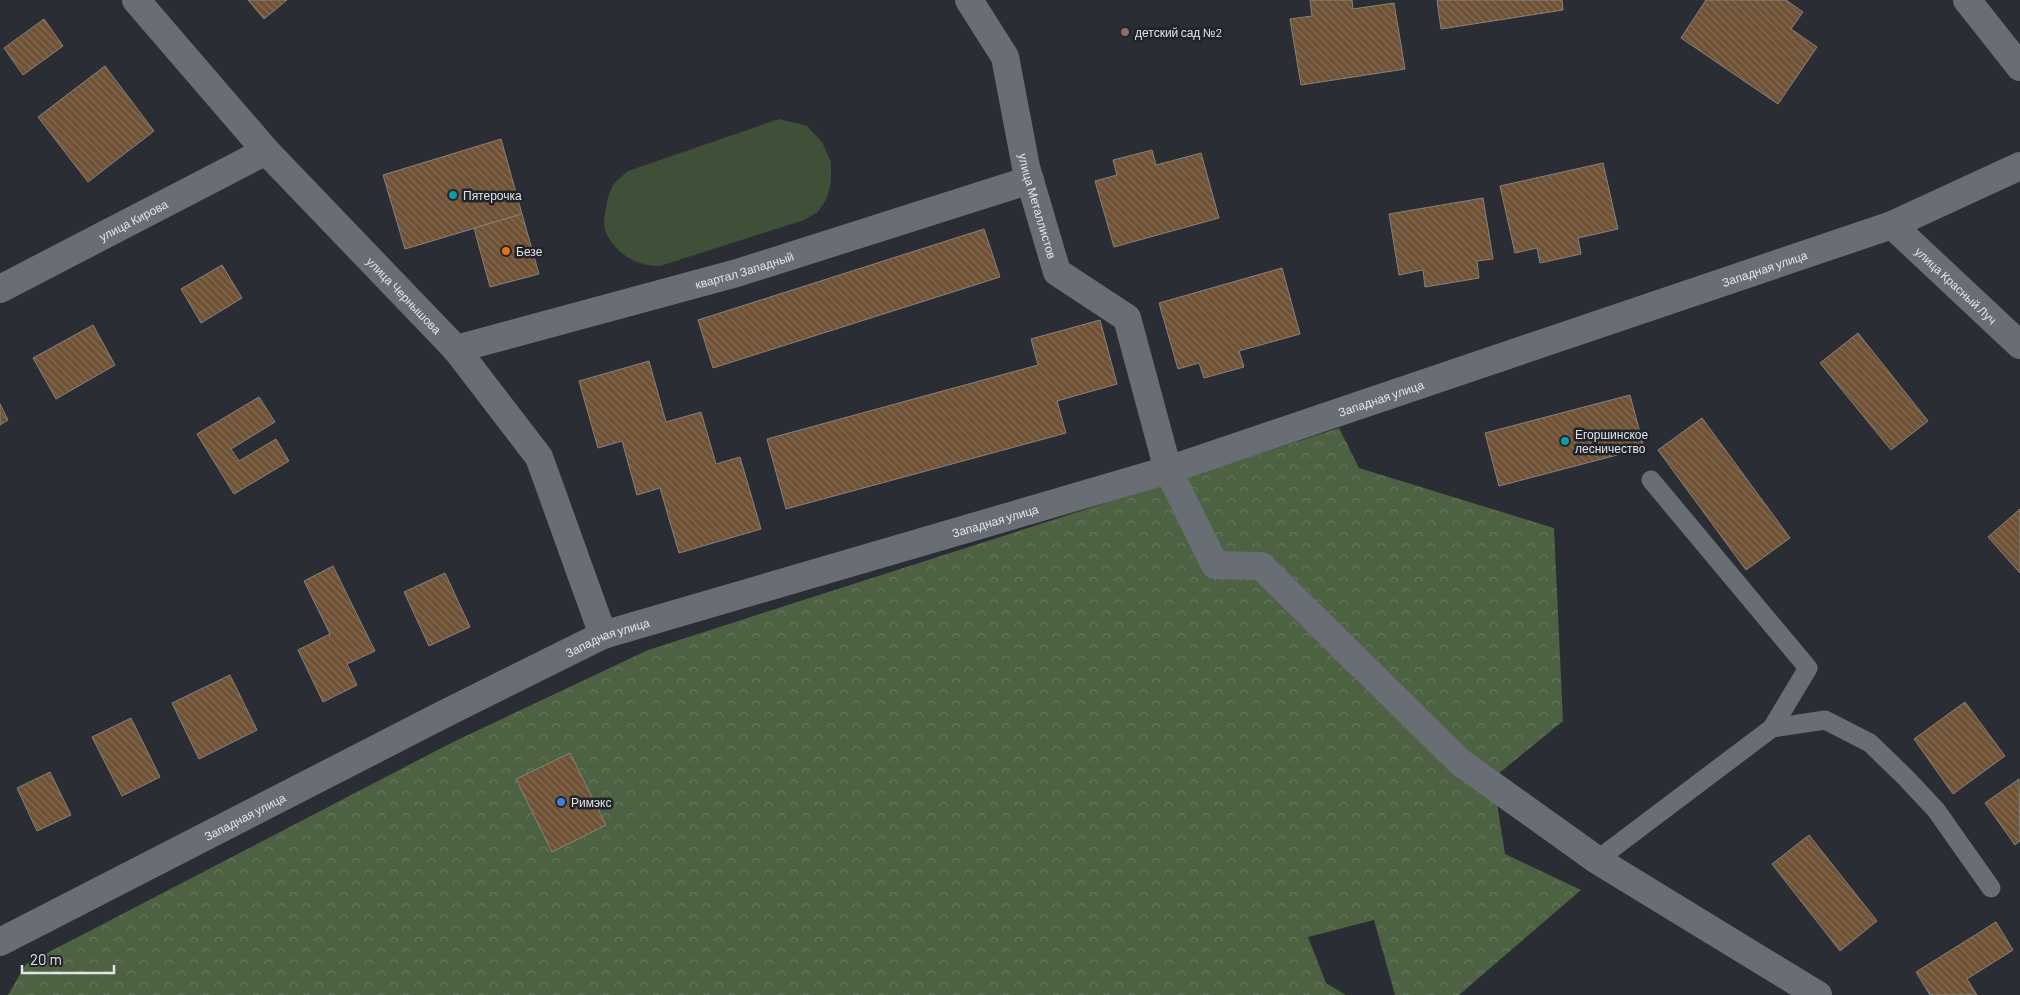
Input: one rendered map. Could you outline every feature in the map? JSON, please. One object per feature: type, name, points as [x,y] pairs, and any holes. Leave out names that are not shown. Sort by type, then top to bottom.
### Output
[{"type":"street","name":"улица Чернышова","points":[[136,0],[266,150],[456,350],[539,457],[603,635]]},
{"type":"street","name":"улица Металлистов","points":[[969,0],[1005,57],[1030,180],[1057,272],[1127,318],[1168,470],[1215,565],[1261,566],[1460,762],[1597,860]]},
{"type":"street","points":[[1967,0],[2020,67]]},
{"type":"street","name":"улица Кирова","points":[[0,289],[266,150]]},
{"type":"street","name":"Западная улица","points":[[0,942],[446,713],[603,635],[1168,470],[1892,225],[2020,166]]},
{"type":"street","name":"квартал Западный","points":[[456,350],[737,273],[1030,180]]},
{"type":"street","name":"улица Красный Луч","points":[[1892,225],[2020,345]]},
{"type":"street","points":[[1597,860],[1818,995]]},
{"type":"lane","points":[[1597,860],[1772,728],[1808,668],[1651,480]]},
{"type":"lane","points":[[1772,728],[1825,720],[1870,743],[1936,810],[1991,888]]},
{"type":"green space","points":[[779,119],[807,126],[822,142],[831,162],[831,182],[827,198],[818,212],[804,220],[660,266],[651,266],[635,261],[627,257],[614,245],[604,226],[606,207],[613,185],[628,171]]},
{"type":"green space","points":[[1339,428],[1359,468],[1554,528],[1563,721],[1493,778],[1505,854],[1581,890],[1459,995],[1395,995],[1374,920],[1308,937],[1326,983],[1346,995],[8,995],[26,964],[451,743],[648,650]]},
{"type":"building","points":[[248,0],[287,0],[264,19]]},
{"type":"building","points":[[1310,0],[1352,0],[1353,9],[1394,3],[1405,69],[1301,85],[1290,19],[1312,16]]},
{"type":"building","points":[[1437,0],[1562,0],[1563,10],[1441,29]]},
{"type":"building","points":[[1706,0],[1786,0],[1803,12],[1791,29],[1817,47],[1778,104],[1681,38]]},
{"type":"building","points":[[44,19],[63,46],[23,75],[4,48]]},
{"type":"building","points":[[105,66],[154,131],[88,182],[38,117]]},
{"type":"building","name":"Пятерочка","points":[[501,139],[522,214],[405,249],[383,175]]},
{"type":"building","points":[[1152,150],[1156,165],[1201,153],[1219,218],[1114,247],[1095,181],[1117,175],[1113,160]]},
{"type":"building","points":[[1603,163],[1618,229],[1578,238],[1581,254],[1540,263],[1537,248],[1515,253],[1500,186]]},
{"type":"building","points":[[1483,198],[1493,259],[1477,261],[1479,278],[1425,287],[1423,270],[1399,275],[1389,214]]},
{"type":"building","name":"Безе","points":[[522,214],[539,274],[490,287],[474,228]]},
{"type":"building","points":[[984,229],[1000,277],[713,368],[698,320]]},
{"type":"building","points":[[222,265],[242,298],[201,323],[181,289]]},
{"type":"building","points":[[1282,268],[1300,334],[1239,351],[1244,367],[1204,378],[1199,363],[1178,369],[1159,303]]},
{"type":"building","points":[[1100,320],[1117,384],[1057,401],[1066,433],[786,509],[767,439],[1038,365],[1031,339]]},
{"type":"building","points":[[93,325],[115,365],[56,399],[33,358]]},
{"type":"building","points":[[1858,333],[1928,421],[1891,450],[1820,363]]},
{"type":"building","points":[[649,361],[666,422],[701,412],[716,464],[740,457],[761,529],[679,553],[660,488],[637,495],[622,441],[598,448],[579,381]]},
{"type":"building","name":"Егоршинское лесничество","points":[[1630,395],[1644,448],[1499,486],[1485,433]]},
{"type":"building","points":[[259,397],[275,422],[231,449],[239,461],[276,439],[289,461],[234,494],[197,434]]},
{"type":"building","points":[[0,404],[8,420],[0,425]]},
{"type":"building","points":[[1702,418],[1790,538],[1746,570],[1658,450]]},
{"type":"building","points":[[2020,509],[2020,573],[1988,537]]},
{"type":"building","points":[[333,566],[375,651],[347,664],[357,685],[323,702],[298,650],[330,634],[304,581]]},
{"type":"building","points":[[445,573],[470,627],[429,646],[404,592]]},
{"type":"building","points":[[230,675],[257,730],[199,759],[172,703]]},
{"type":"building","points":[[1965,702],[2005,756],[1953,794],[1914,739]]},
{"type":"building","points":[[131,718],[160,777],[122,796],[92,737]]},
{"type":"building","name":"Римэкс","points":[[570,753],[606,825],[552,852],[516,779]]},
{"type":"building","points":[[50,772],[71,815],[37,831],[17,788]]},
{"type":"building","points":[[2019,779],[2020,841],[2015,845],[1985,803]]},
{"type":"building","points":[[1809,835],[1877,921],[1840,951],[1772,864]]},
{"type":"building","points":[[1996,922],[2013,950],[1967,979],[1977,995],[1930,995],[1916,972]]},
{"type":"place","name":"детский сад №2","points":[[1125,32]]},
{"type":"place","name":"Пятерочка","points":[[453,195]]},
{"type":"place","name":"Безе","points":[[506,251]]},
{"type":"place","name":"Егоршинское лесничество","points":[[1565,441]]},
{"type":"place","name":"Римэкс","points":[[561,802]]}]
